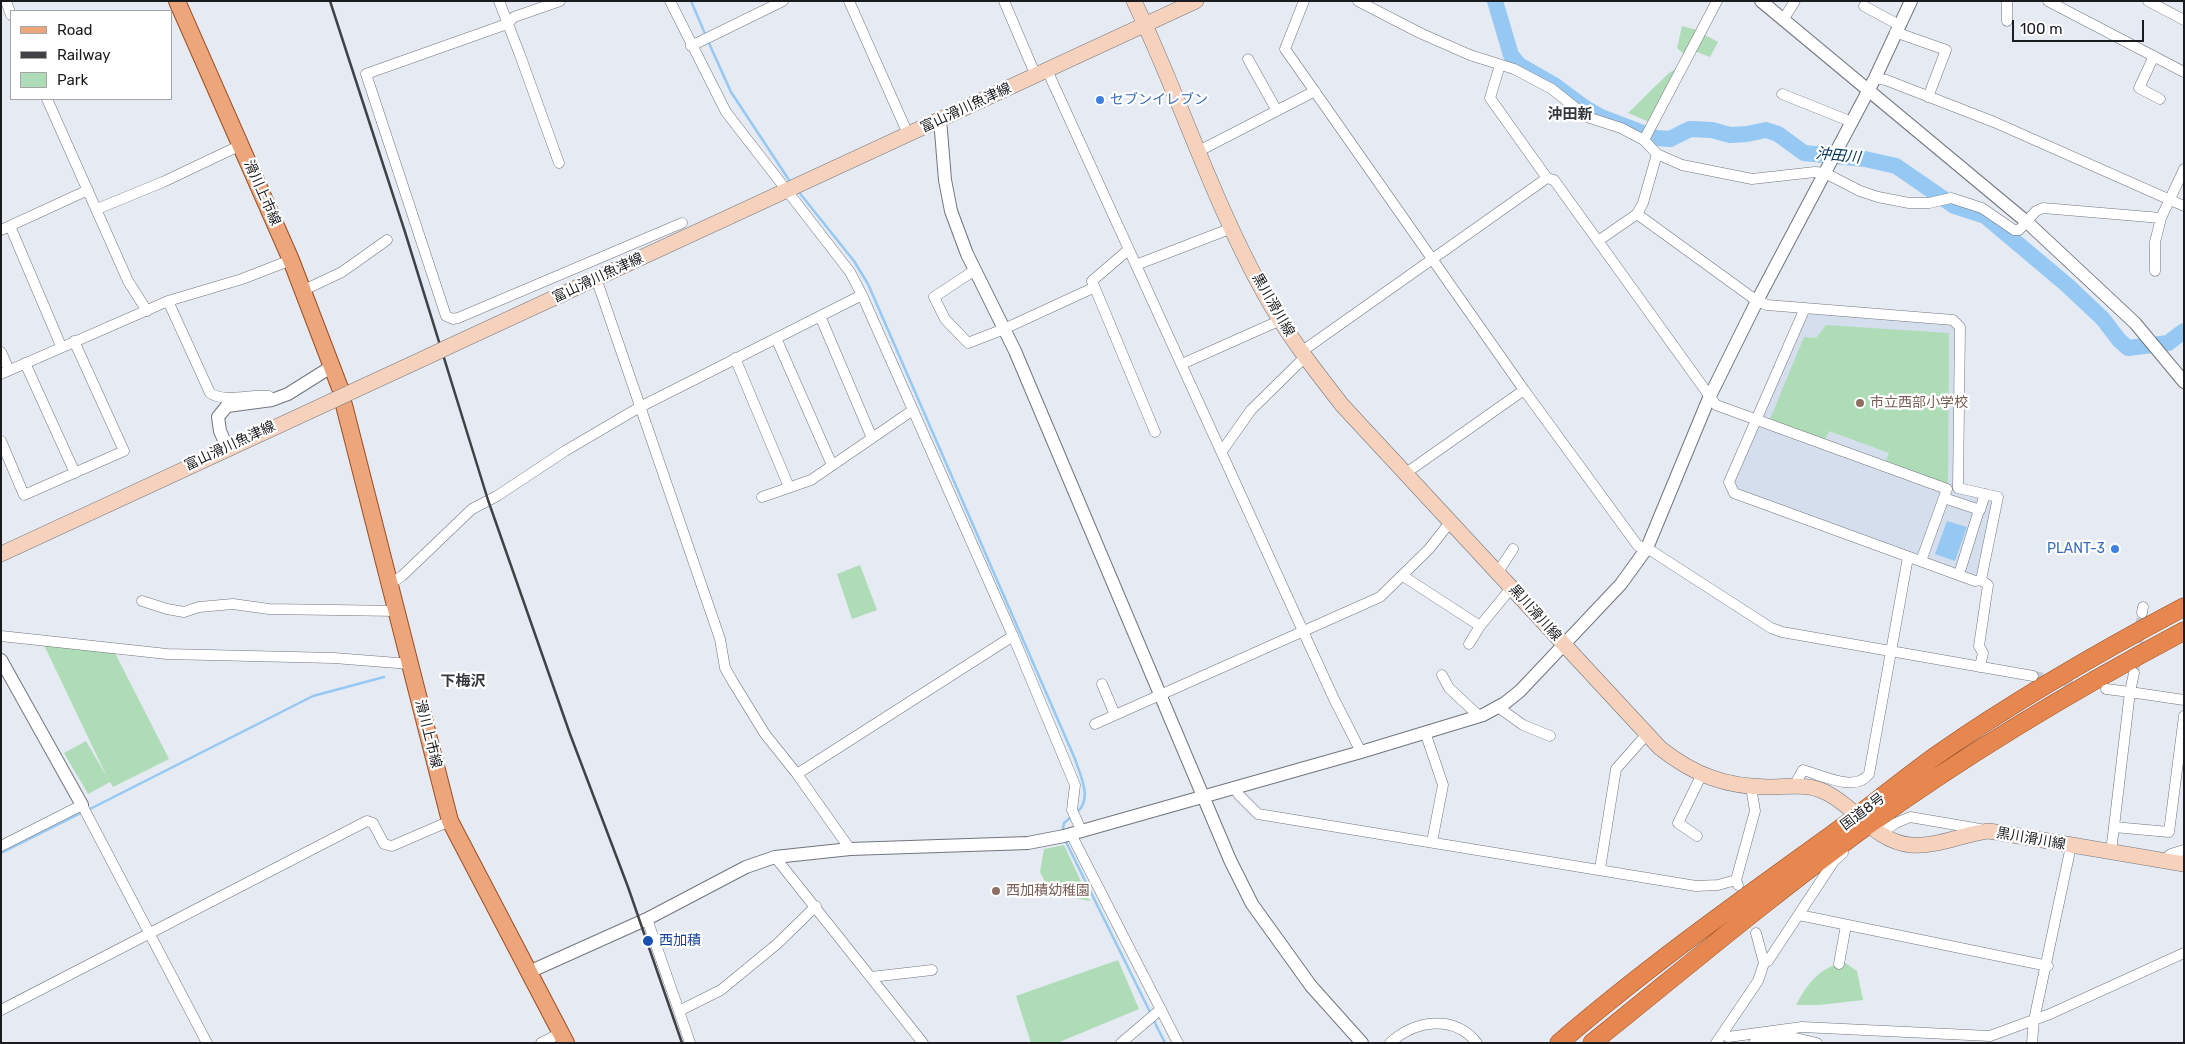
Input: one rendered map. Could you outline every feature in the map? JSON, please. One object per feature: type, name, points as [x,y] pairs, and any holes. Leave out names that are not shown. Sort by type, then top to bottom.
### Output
[{"type":"highway","name":"国道8号","points":[[1559,1043],[1591,1015],[1728,909],[1870,826],[1937,756],[2050,681],[2184,607]]},
{"type":"highway","name":"国道8号","points":[[1592,1043],[1870,826],[1947,771],[2059,700],[2184,631]]},
{"type":"main road","name":"滑川上市線","points":[[177,1],[304,290],[340,388]]},
{"type":"main road","name":"黒川滑川線","points":[[1134,1],[1146,25],[1232,228],[1264,293],[1303,354],[1342,405],[1647,734],[1680,764],[1701,776],[1751,787],[1807,786],[1824,792],[1870,826],[1909,845],[1932,845],[1971,833],[1989,831],[2184,864]]},
{"type":"main road","name":"富山滑川魚津線","points":[[1,554],[227,447],[1196,1]]},
{"type":"main road","name":"滑川上市線","points":[[344,406],[450,821],[563,1038]]},
{"type":"street","points":[[498,1],[520,54],[558,163]]},
{"type":"street","points":[[560,1],[514,17],[507,24],[366,74],[446,316],[453,319],[458,318],[682,223]]},
{"type":"street","points":[[670,1],[691,46],[726,112],[850,272],[862,294],[1012,636],[1075,785],[1072,810],[1076,833],[1178,1043]]},
{"type":"street","points":[[691,46],[783,1]]},
{"type":"street","points":[[849,1],[908,134]]},
{"type":"street","points":[[1004,1],[1136,265],[1334,699],[1361,752]]},
{"type":"street","points":[[1304,1],[1285,49],[1524,390],[1638,546],[1647,548],[1771,628],[1782,632],[2033,676]]},
{"type":"street","points":[[1358,1],[1420,33],[1470,55],[1500,64],[1552,89],[1587,117],[1621,128],[1644,140],[1657,154],[1682,165],[1726,176],[1752,179],[1815,172],[1825,174],[1860,191],[1878,197],[1909,203],[1929,203],[1951,198],[1982,208],[2014,230],[2019,230],[2028,223],[2036,211],[2043,208],[2161,218]]},
{"type":"street","points":[[1644,140],[1717,1]]},
{"type":"street","points":[[1761,1],[2028,223],[2135,323],[2184,382]]},
{"type":"street","points":[[1783,20],[1795,1]]},
{"type":"street","points":[[529,972],[647,919],[746,867],[775,856],[850,849],[1028,843],[1076,833],[1361,752],[1479,716],[1498,707],[1520,691],[1621,584],[1647,548],[1709,398],[1757,301],[1875,78],[1911,1]]},
{"type":"street","points":[[2007,1],[2007,21]]},
{"type":"street","points":[[2048,1],[2184,72]]},
{"type":"street","points":[[2148,1],[2184,20]]},
{"type":"street","points":[[1864,6],[1897,28],[1946,50],[1928,96]]},
{"type":"street","points":[[2154,56],[2139,88],[2160,99]]},
{"type":"street","points":[[1248,59],[1277,111]]},
{"type":"street","points":[[1500,64],[1490,98],[1547,178],[1554,180],[1709,398],[1716,405],[1947,489],[1921,561]]},
{"type":"street","points":[[1875,78],[1886,80],[1928,96],[2053,147],[2184,206]]},
{"type":"street","points":[[1199,150],[1316,92]]},
{"type":"street","points":[[1782,94],[1852,122]]},
{"type":"street","points":[[47,100],[128,281],[147,311]]},
{"type":"street","points":[[940,120],[945,180],[952,212],[975,270],[1004,329],[1202,796],[1252,904],[1311,986],[1362,1043]]},
{"type":"street","points":[[97,209],[163,182],[241,145]]},
{"type":"street","points":[[1598,241],[1637,214],[1643,203],[1657,154]]},
{"type":"street","points":[[2155,271],[2155,242],[2161,218],[2184,169]]},
{"type":"street","points":[[1222,451],[1251,410],[1303,354],[1547,178]]},
{"type":"street","points":[[61,346],[6,228],[88,190]]},
{"type":"street","points":[[1637,214],[1757,301],[1767,305],[1953,320],[1960,327],[1958,488],[1998,496],[1982,580]]},
{"type":"street","points":[[1136,265],[1232,228]]},
{"type":"street","points":[[304,290],[342,272],[387,240]]},
{"type":"street","points":[[1128,250],[1092,282],[1155,432]]},
{"type":"street","points":[[1,352],[5,372],[168,301],[242,279],[291,260]]},
{"type":"street","points":[[975,270],[934,297],[945,318],[968,342],[1004,329],[1093,288]]},
{"type":"street","points":[[596,278],[720,639],[724,668],[765,734],[797,774],[850,849]]},
{"type":"street","points":[[390,584],[402,576],[472,509],[497,496],[565,451],[640,407],[862,294]]},
{"type":"street","points":[[168,301],[210,393],[218,398],[259,395],[269,396],[272,400]]},
{"type":"street","points":[[1805,308],[1729,482],[1734,494],[1975,581],[1982,580],[1988,585],[1979,646],[1983,653],[1980,667]]},
{"type":"street","points":[[820,316],[872,438]]},
{"type":"street","points":[[1182,364],[1281,320]]},
{"type":"street","points":[[776,338],[832,465]]},
{"type":"street","points":[[1,441],[24,495],[124,452],[74,341]]},
{"type":"street","points":[[736,358],[789,488]]},
{"type":"street","points":[[24,363],[75,473]]},
{"type":"street","points":[[227,447],[220,431],[218,417],[222,410],[233,405],[265,403],[288,394],[331,367]]},
{"type":"street","points":[[1406,473],[1524,390]]},
{"type":"street","points":[[762,497],[811,480],[913,410]]},
{"type":"street","points":[[1961,568],[1985,494]]},
{"type":"street","points":[[1944,498],[1979,510]]},
{"type":"street","points":[[1095,724],[1380,597],[1429,549],[1451,521]]},
{"type":"street","points":[[1498,572],[1513,549]]},
{"type":"street","points":[[1794,786],[1803,770],[1852,784],[1866,778],[1869,774],[1889,652],[1908,557]]},
{"type":"street","points":[[1403,576],[1480,626]]},
{"type":"street","points":[[1469,644],[1480,626],[1512,587]]},
{"type":"street","points":[[142,601],[167,610],[184,612],[199,607],[233,604],[269,609],[397,611]]},
{"type":"street","points":[[1,636],[167,654],[334,658],[410,664]]},
{"type":"street","points":[[797,774],[1012,636]]},
{"type":"street","points":[[1,660],[82,805],[207,1043]]},
{"type":"street","points":[[2111,852],[2130,692],[2134,673]]},
{"type":"street","points":[[1442,675],[1449,688],[1479,716]]},
{"type":"street","points":[[1102,684],[1115,715]]},
{"type":"street","points":[[2106,689],[2184,700]]},
{"type":"street","points":[[1498,707],[1522,724],[1550,736]]},
{"type":"street","points":[[2114,827],[2168,832],[2184,716]]},
{"type":"street","points":[[1425,732],[1443,785],[1432,842]]},
{"type":"street","points":[[1600,869],[1616,769],[1647,734]]},
{"type":"street","points":[[1697,836],[1678,823],[1701,776]]},
{"type":"street","points":[[1234,787],[1239,795],[1258,814],[1696,886],[1737,882],[1754,812],[1751,787]]},
{"type":"street","points":[[1,846],[82,805]]},
{"type":"street","points":[[1764,963],[1799,915],[1834,861],[1870,826],[1896,822],[1910,817],[1989,831]]},
{"type":"street","points":[[1,1010],[366,821],[373,823],[384,844],[392,846],[450,821]]},
{"type":"street","points":[[2032,1043],[2034,1020],[2048,966],[2072,846]]},
{"type":"street","points":[[2164,860],[2171,854],[2184,850]]},
{"type":"street","points":[[775,856],[923,1043]]},
{"type":"street","points":[[679,1011],[721,990],[777,944],[816,906]]},
{"type":"street","points":[[1799,915],[2048,966]]},
{"type":"street","points":[[647,919],[690,1043]]},
{"type":"street","points":[[1839,964],[1846,926]]},
{"type":"street","points":[[1716,1043],[1758,982],[1764,963],[1756,933]]},
{"type":"street","points":[[1728,1038],[1802,1027],[1990,1036],[2034,1020],[2184,953]]},
{"type":"street","points":[[871,977],[932,970]]},
{"type":"street","points":[[1121,1043],[1130,1039],[1160,1009]]},
{"type":"street","points":[[1390,1043],[1400,1033],[1418,1025],[1437,1023],[1458,1028],[1477,1043]]},
{"type":"street","points":[[1754,1043],[1791,1037],[1817,1043]]},
{"type":"street","points":[[541,1043],[563,1038]]},
{"type":"shaded area","name":"市立西部小学校","points":[[1806,312],[1954,324],[1954,488],[1994,499],[1981,574],[1974,577],[1736,490],[1733,482]]},
{"type":"green space","points":[[1682,26],[1696,30],[1718,42],[1710,57],[1697,52],[1685,55],[1677,48]]},
{"type":"green space","points":[[1677,68],[1649,122],[1628,113],[1669,73]]},
{"type":"green space","points":[[1826,325],[1949,333],[1948,484],[1886,461],[1889,453],[1829,431],[1825,440],[1770,419],[1804,337],[1816,338]]},
{"type":"green space","points":[[860,565],[877,610],[852,619],[837,574]]},
{"type":"green space","points":[[44,645],[115,653],[169,759],[113,787],[110,782],[88,794],[64,753],[86,741],[107,777]]},
{"type":"green space","points":[[1064,845],[1090,901],[1051,893],[1040,872],[1044,849]]},
{"type":"green space","points":[[1118,960],[1139,1009],[1057,1043],[1031,1043],[1016,996]]},
{"type":"green space","points":[[1844,962],[1857,971],[1863,1000],[1819,1005],[1796,1005],[1810,983],[1821,972]]},
{"type":"water","points":[[1947,521],[1967,527],[1955,561],[1935,554]]},
{"type":"waterway","points":[[691,1],[706,36]]},
{"type":"waterway","name":"沖田川","points":[[1495,1],[1511,55],[1519,65],[1554,85],[1585,108],[1601,117],[1656,138],[1670,139],[1690,129],[1712,130],[1730,135],[1766,130],[1778,134],[1804,153],[1865,159],[1896,166],[1954,206],[1985,216],[2067,285],[2103,319],[2119,340],[2128,348],[2168,343],[2184,331]]},
{"type":"waterway","points":[[708,41],[731,92],[791,183]]},
{"type":"waterway","points":[[798,191],[854,261],[868,284],[1075,759],[1085,794],[1082,807],[1077,812]]},
{"type":"waterway","points":[[88,810],[313,696],[384,677]]},
{"type":"waterway","points":[[1,853],[83,812]]},
{"type":"waterway","points":[[1062,833],[1064,823],[1071,817]]},
{"type":"waterway","points":[[1065,840],[1151,1014]]},
{"type":"waterway","points":[[1153,1019],[1165,1043]]},
{"type":"tunnel","points":[[2134,673],[2142,613]]},
{"type":"tunnel","points":[[2033,676],[2086,685]]},
{"type":"railway","points":[[330,1],[405,232],[488,500],[570,734],[628,887],[682,1043]]},
{"type":"place","name":"セブンイレブン","points":[[1100,100]]},
{"type":"place","name":"市立西部小学校","points":[[1860,403]]},
{"type":"place","name":"PLANT-3","points":[[2115,549]]},
{"type":"place","name":"西加積幼稚園","points":[[996,891]]},
{"type":"place","name":"西加積","points":[[648,941]]},
{"type":"district","name":"沖田新","points":[[1570,115]]},
{"type":"district","name":"下梅沢","points":[[463,682]]}]
